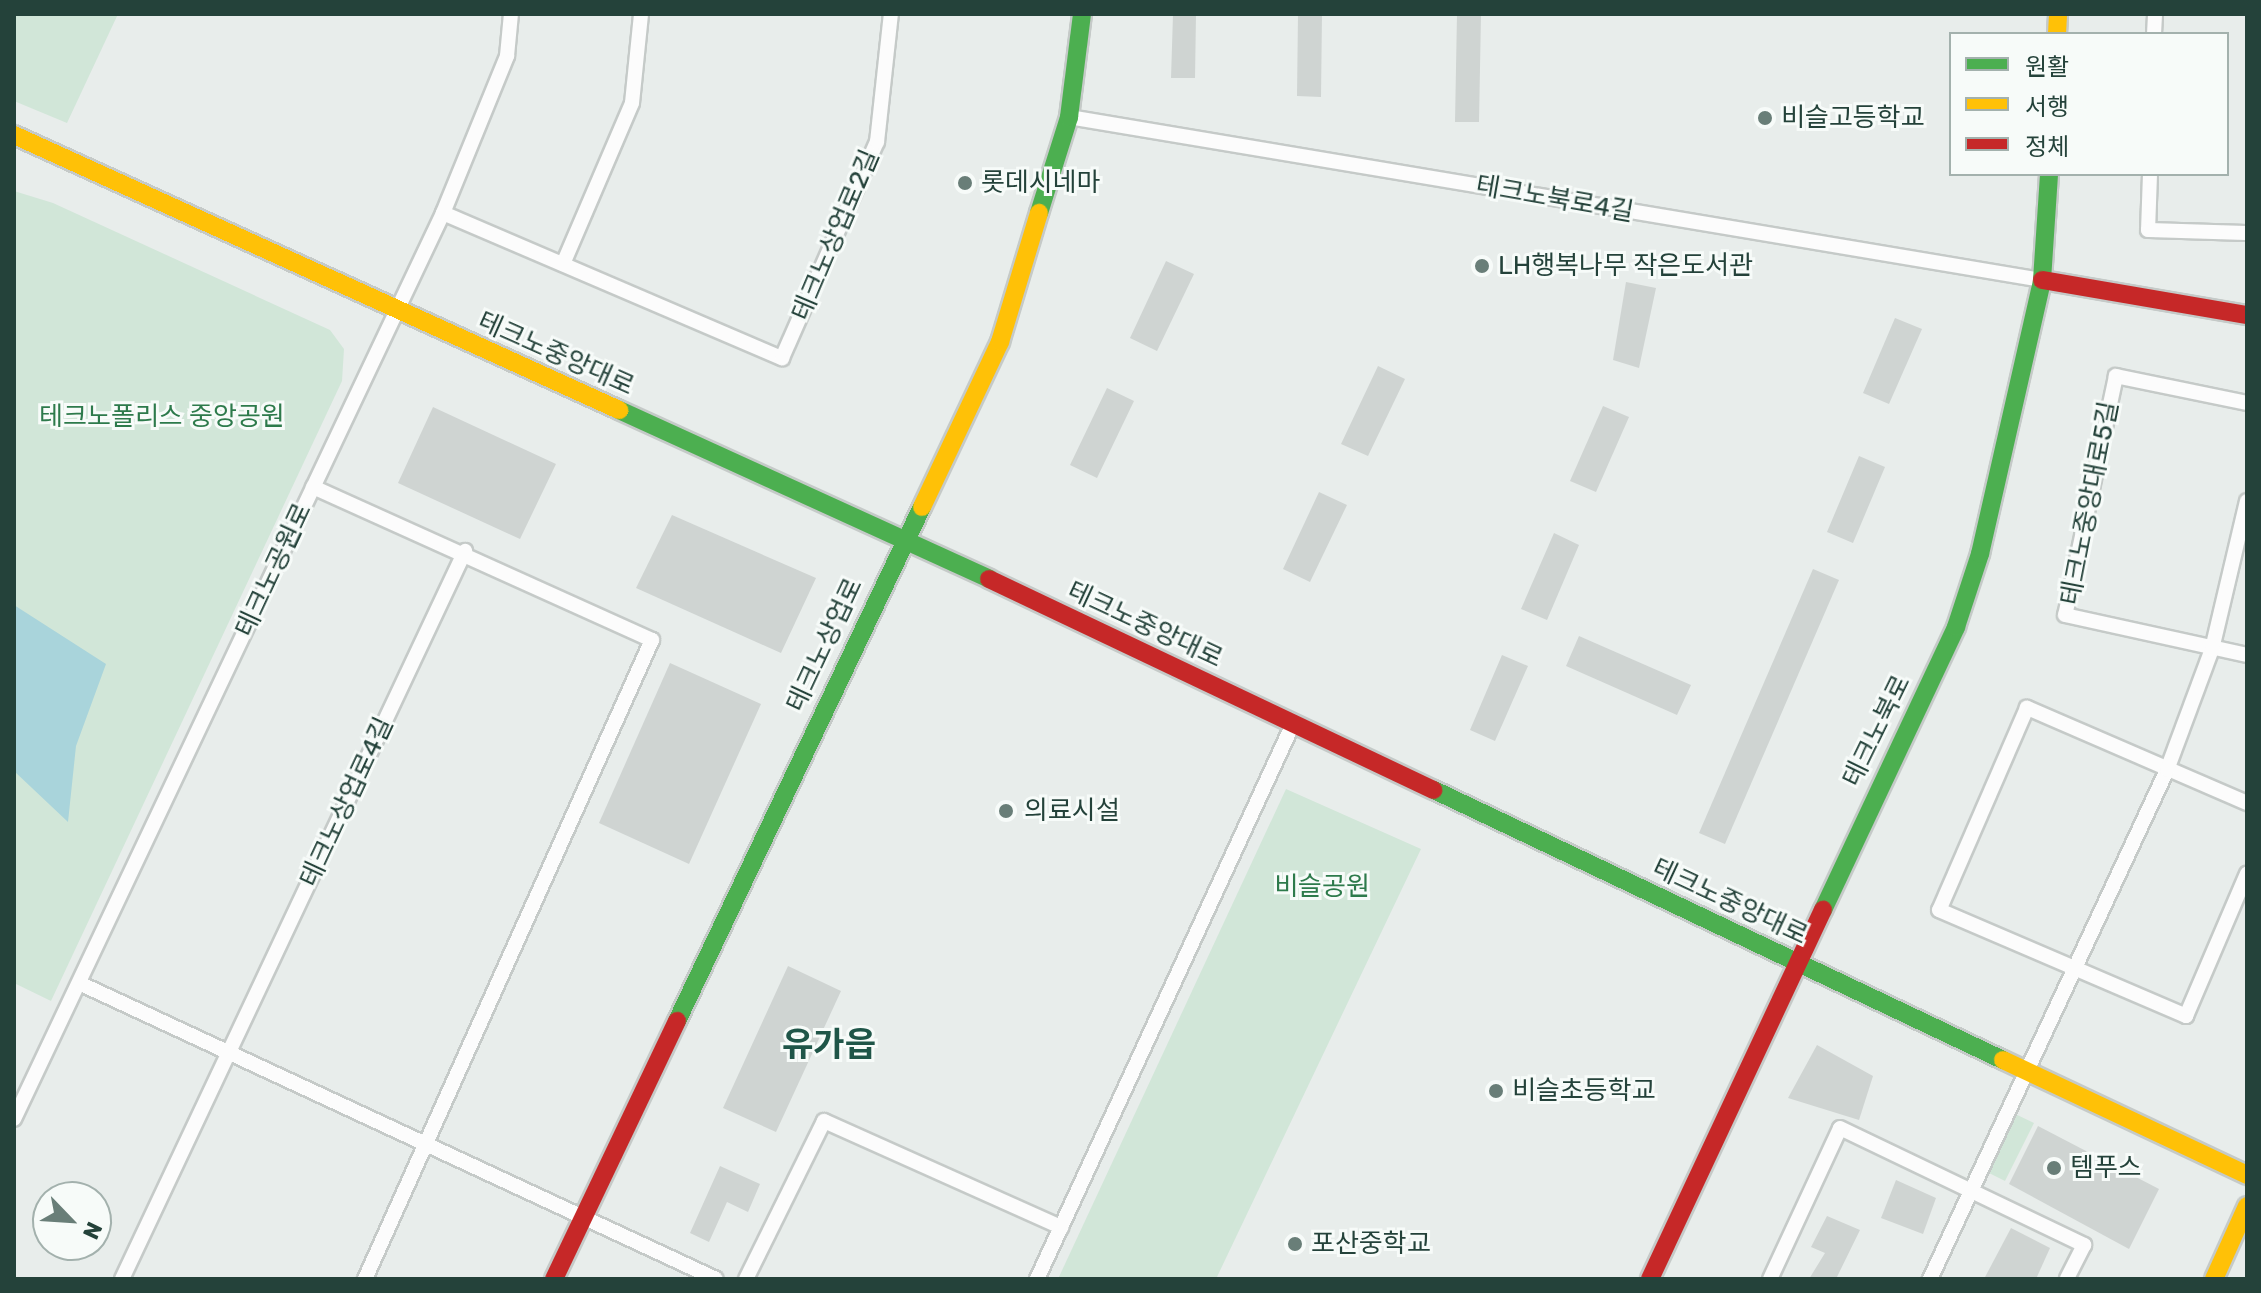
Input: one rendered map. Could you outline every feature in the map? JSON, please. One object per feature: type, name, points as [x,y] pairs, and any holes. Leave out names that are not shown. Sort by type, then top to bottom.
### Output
[{"type":"main road","name":"테크노상업로","points":[[554,1279],[1000,342],[1069,117],[1082,14]]},
{"type":"main road","name":"테크노중앙대로","points":[[14,135],[904,539],[2247,1175]]},
{"type":"main road","name":"테크노북로","points":[[1650,1279],[1795,962],[1956,627],[1980,554],[2042,280],[2049,176]]},
{"type":"main road","points":[[2042,280],[2247,315]]},
{"type":"main road","points":[[2214,1279],[2247,1206]]},
{"type":"street","name":"테크노공원로","points":[[14,1119],[443,213],[507,56],[511,14]]},
{"type":"street","points":[[443,213],[563,264],[632,103],[641,14]]},
{"type":"street","name":"테크노상업로2길","points":[[563,264],[782,358],[877,142],[891,14]]},
{"type":"street","name":"테크노북로4길","points":[[1069,117],[2042,280]]},
{"type":"street","points":[[2150,176],[2148,230],[2247,233]]},
{"type":"street","name":"테크노중앙대로5길","points":[[2247,403],[2116,376],[2065,615],[2247,655]]},
{"type":"street","points":[[313,487],[465,551],[652,640],[365,1279]]},
{"type":"street","points":[[1930,1279],[2167,770],[2212,649],[2247,501]]},
{"type":"street","name":"테크노상업로4길","points":[[122,1279],[465,551]]},
{"type":"street","points":[[2247,803],[2027,708],[1939,910],[2186,1016],[2247,874]]},
{"type":"street","points":[[1037,1279],[1293,724]]},
{"type":"street","points":[[79,983],[716,1279]]},
{"type":"street","points":[[746,1279],[824,1121],[1061,1227]]},
{"type":"street","points":[[1770,1279],[1840,1128],[2084,1245],[2067,1279]]},
{"type":"green space","points":[[14,14],[118,14],[67,123],[14,101]]},
{"type":"green space","name":"테크노폴리스 중앙공원","points":[[14,191],[53,203],[330,330],[344,349],[342,381],[51,1001],[14,983]]},
{"type":"green space","name":"비슬공원","points":[[1286,789],[1421,849],[1216,1279],[1058,1279]]},
{"type":"green space","points":[[2009,1111],[2034,1123],[2005,1181],[1981,1169]]},
{"type":"water","points":[[14,605],[106,664],[76,746],[68,822],[14,771]]},
{"type":"building","points":[[1173,14],[1196,14],[1195,78],[1171,78]]},
{"type":"building","points":[[1298,14],[1322,14],[1321,97],[1297,96]]},
{"type":"building","points":[[1457,14],[1481,14],[1479,122],[1455,122]]},
{"type":"building","points":[[1166,261],[1194,274],[1157,351],[1130,338]]},
{"type":"building","points":[[1626,282],[1656,288],[1639,368],[1613,360]]},
{"type":"building","points":[[1895,318],[1922,329],[1889,404],[1863,393]]},
{"type":"building","points":[[1378,366],[1405,379],[1368,456],[1341,444]]},
{"type":"building","points":[[1107,388],[1134,401],[1097,478],[1070,465]]},
{"type":"building","points":[[1603,406],[1629,417],[1596,492],[1570,481]]},
{"type":"building","points":[[433,407],[556,464],[520,539],[398,483]]},
{"type":"building","points":[[1859,456],[1885,467],[1853,543],[1827,532]]},
{"type":"building","points":[[1319,492],[1347,505],[1310,582],[1283,569]]},
{"type":"building","points":[[672,515],[816,578],[781,653],[636,588]]},
{"type":"building","points":[[1554,533],[1579,545],[1547,620],[1521,609]]},
{"type":"building","points":[[1813,569],[1839,580],[1725,844],[1699,833]]},
{"type":"building","points":[[1579,636],[1691,685],[1677,715],[1566,666]]},
{"type":"building","points":[[1502,655],[1528,666],[1495,741],[1470,730]]},
{"type":"building","points":[[670,663],[761,704],[689,864],[599,823]]},
{"type":"building","points":[[788,966],[841,991],[776,1132],[723,1108]]},
{"type":"building","points":[[1817,1045],[1873,1076],[1859,1120],[1788,1098]]},
{"type":"building","points":[[2038,1126],[2159,1189],[2129,1249],[2009,1184]]},
{"type":"building","points":[[720,1166],[760,1184],[748,1212],[727,1202],[709,1242],[690,1233]]},
{"type":"building","points":[[1896,1180],[1936,1198],[1923,1234],[1881,1218]]},
{"type":"building","points":[[1827,1216],[1860,1230],[1836,1279],[1809,1279],[1825,1253],[1811,1247]]},
{"type":"building","points":[[2011,1228],[2050,1248],[2036,1279],[1984,1279]]},
{"type":"traffic: fast","points":[[1039,213],[1069,117],[1082,14]]},
{"type":"traffic: fast","points":[[1823,910],[1956,627],[1980,554],[2042,280],[2049,176]]},
{"type":"traffic: fast","points":[[619,410],[989,579]]},
{"type":"traffic: fast","points":[[677,1021],[922,507]]},
{"type":"traffic: fast","points":[[1434,790],[2003,1060]]},
{"type":"traffic: slow","points":[[2057,32],[2058,14]]},
{"type":"traffic: slow","points":[[14,135],[619,410]]},
{"type":"traffic: slow","points":[[922,507],[1000,342],[1039,213]]},
{"type":"traffic: slow","points":[[2003,1060],[2247,1175]]},
{"type":"traffic: slow","points":[[2214,1279],[2247,1206]]},
{"type":"traffic: jam","points":[[2042,280],[2247,315]]},
{"type":"traffic: jam","points":[[989,579],[1434,790]]},
{"type":"traffic: jam","points":[[1650,1279],[1823,910]]},
{"type":"traffic: jam","points":[[554,1279],[677,1021]]},
{"type":"place","name":"비슬고등학교","points":[[1765,118]]},
{"type":"place","name":"롯데시네마","points":[[965,183]]},
{"type":"place","name":"LH행복나무 작은도서관","points":[[1482,266]]},
{"type":"place","name":"의료시설","points":[[1006,811]]},
{"type":"place","name":"비슬초등학교","points":[[1496,1091]]},
{"type":"place","name":"템푸스","points":[[2054,1168]]},
{"type":"place","name":"포산중학교","points":[[1295,1244]]},
{"type":"district","name":"유가읍","points":[[829,1045]]}]
